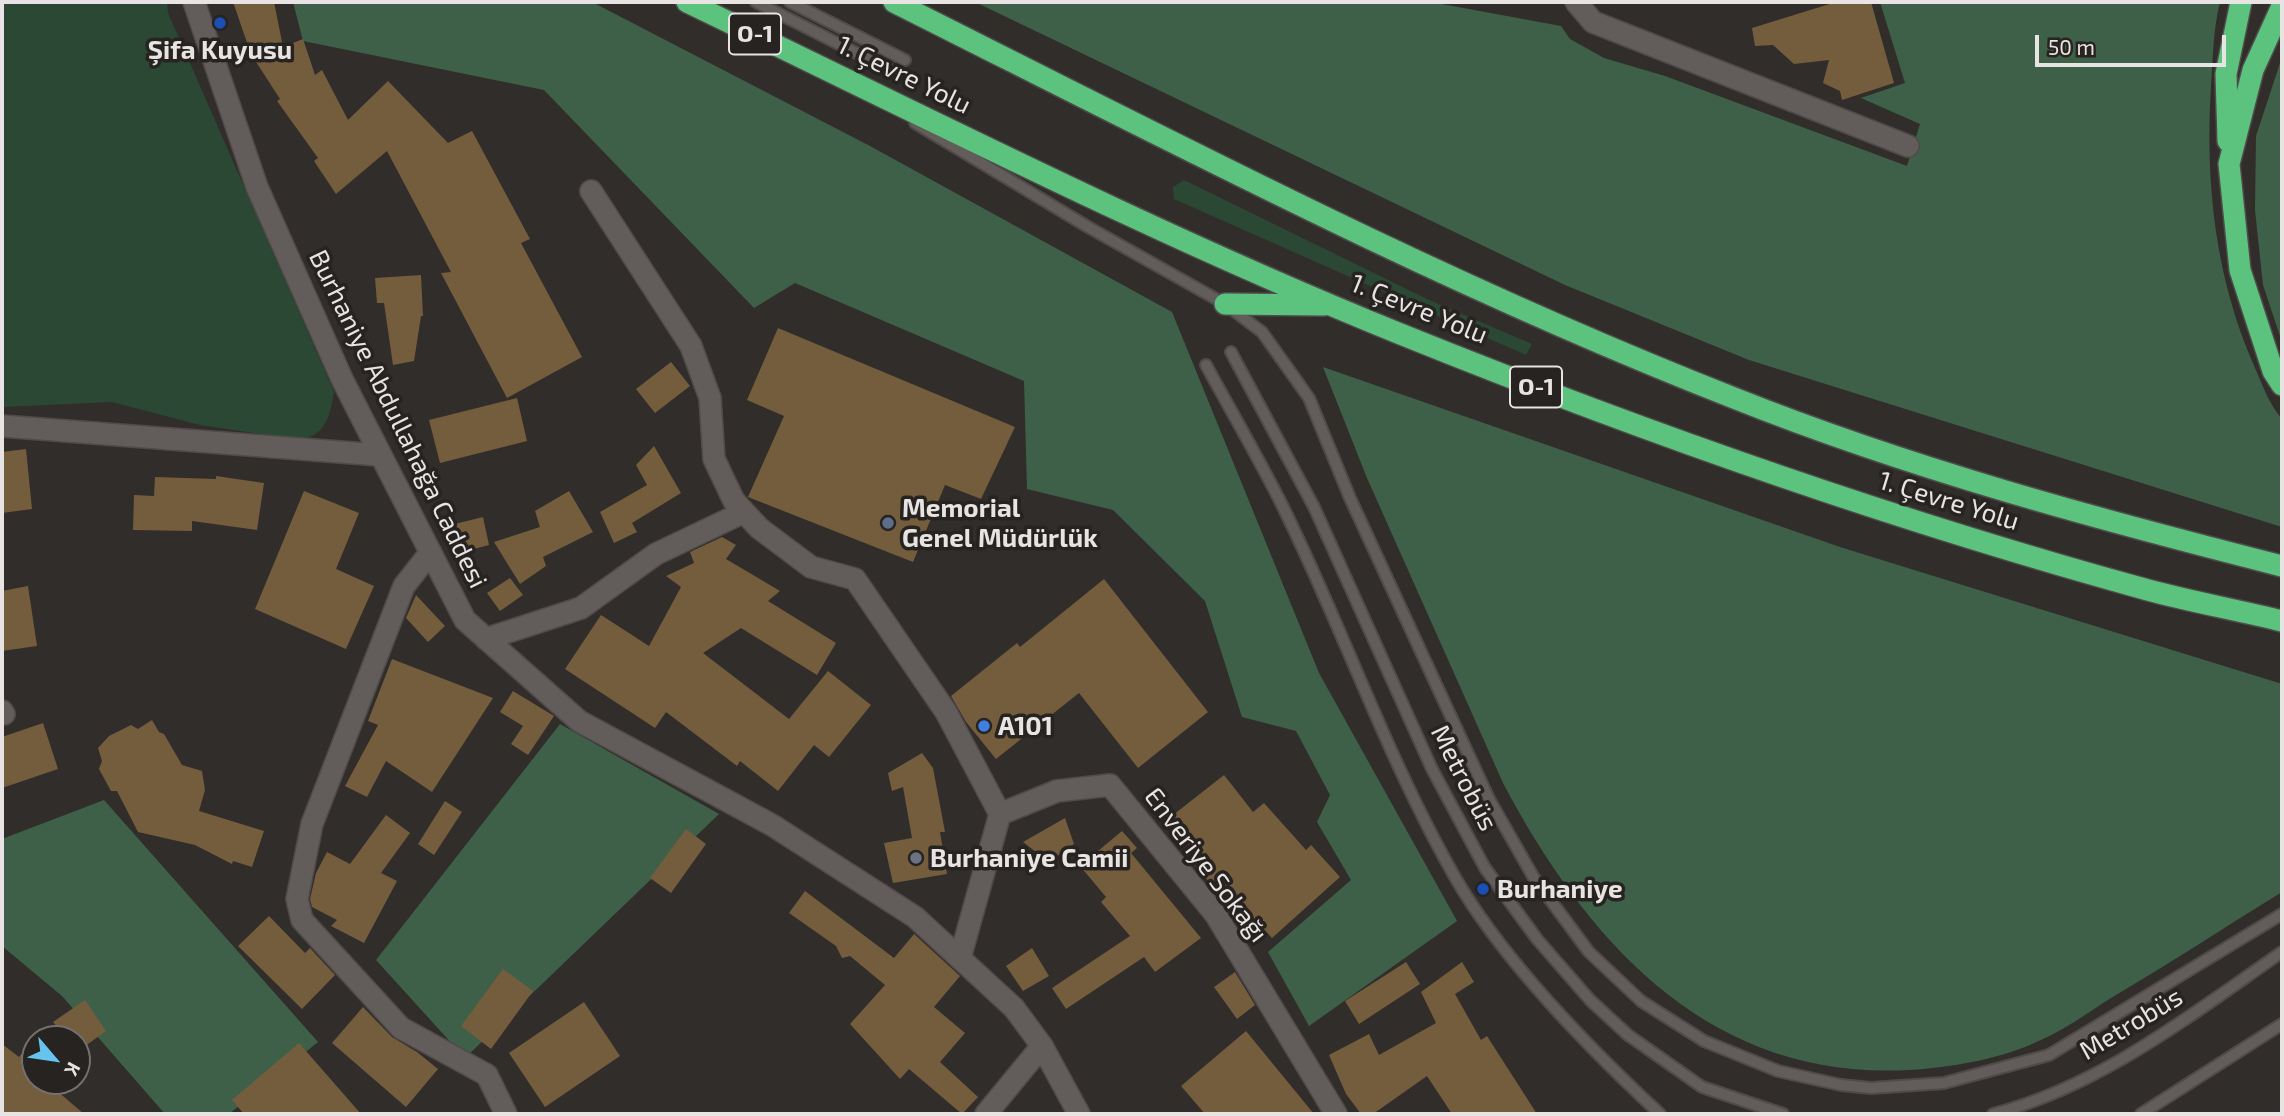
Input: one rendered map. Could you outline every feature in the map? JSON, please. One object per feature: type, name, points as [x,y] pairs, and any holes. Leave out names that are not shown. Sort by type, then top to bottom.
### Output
[{"type":"highway","name":"1. Çevre Yolu","points":[[687,2],[1033,168],[1395,331],[1720,456],[1890,514],[2151,591],[2282,621]]},
{"type":"highway","name":"1. Çevre Yolu","points":[[894,2],[1468,287],[1734,399],[1905,461],[2282,566]]},
{"type":"highway","points":[[2241,2],[2226,74],[2229,164],[2240,270],[2273,370],[2282,385]]},
{"type":"highway","points":[[2229,164],[2253,70],[2282,6]]},
{"type":"highway","points":[[1225,304],[1334,305]]},
{"type":"street","name":"Burhaniye Abdullahağa Caddesi","points":[[194,2],[257,187],[379,455],[465,620],[579,721],[772,825],[915,917],[1014,1008],[1042,1046],[1079,1114]]},
{"type":"street","points":[[1576,2],[1594,22],[1908,146]]},
{"type":"street","points":[[591,191],[691,346],[710,398],[714,459],[734,501],[759,528],[811,567],[855,579],[946,712],[1000,814],[960,958]]},
{"type":"street","points":[[2,426],[379,455]]},
{"type":"street","points":[[486,639],[581,608],[656,554],[744,512]]},
{"type":"street","points":[[430,553],[404,586],[331,774],[312,824],[297,899],[302,920],[401,1028],[487,1075],[506,1114]]},
{"type":"street","name":"Enveriye Sokağı","points":[[1000,814],[1057,791],[1110,785],[1216,915],[1336,1114]]},
{"type":"street","points":[[986,1114],[1042,1046]]},
{"type":"lane","points":[[756,2],[896,73]]},
{"type":"lane","points":[[790,2],[905,60]]},
{"type":"lane","points":[[822,67],[1088,227],[1225,304],[1262,332],[1309,398],[1350,498],[1489,799],[1534,878],[1589,952],[1641,1001],[1704,1041],[1778,1071],[1841,1085],[1871,1088],[1944,1083],[2049,1055],[2282,914]]},
{"type":"lane","name":"Metrobüs","points":[[1231,352],[1314,507],[1432,769],[1485,868],[1546,949],[1590,1000],[1628,1035],[1702,1087],[1783,1114]]},
{"type":"lane","name":"Metrobüs","points":[[1206,365],[1282,506],[1408,788],[1457,881],[1522,970],[1615,1072],[1660,1114]]},
{"type":"lane","name":"Metrobüs","points":[[1993,1114],[2031,1104],[2109,1068],[2282,952]]},
{"type":"lane","points":[[2141,1114],[2282,1024]]},
{"type":"green space","points":[[2,2],[167,2],[168,13],[334,392],[329,415],[317,433],[302,440],[200,425],[112,402],[2,407]]},
{"type":"green space","points":[[293,2],[592,2],[870,146],[1172,312],[1319,673],[1457,921],[1309,1026],[1268,952],[1351,880],[1317,822],[1330,795],[1296,731],[1242,717],[1205,601],[1113,510],[1027,489],[1024,381],[795,283],[754,308],[544,90],[303,41]]},
{"type":"green space","points":[[975,2],[1431,2],[1561,26],[1570,39],[1604,58],[1665,76],[1907,166],[1920,124],[1861,98],[1905,83],[1880,2],[2220,2],[2214,44],[2210,122],[2216,230],[2230,300],[2241,334],[2267,395],[2282,419],[2282,527],[1749,360],[1565,285]]},
{"type":"green space","points":[[2282,57],[2282,342],[2263,285],[2255,210],[2256,136]]},
{"type":"green space","points":[[1184,180],[1427,299],[1532,344],[1526,355],[1174,199],[1173,187]]},
{"type":"green space","points":[[1323,367],[1840,547],[2282,684],[2282,892],[2061,1030],[2028,1046],[1978,1061],[1909,1070],[1838,1067],[1774,1052],[1716,1026],[1664,991],[1617,947],[1574,897],[1537,842],[1503,783],[1367,478]]},
{"type":"green space","points":[[560,724],[719,814],[465,1058],[376,960]]},
{"type":"green space","points":[[104,800],[318,1042],[229,1114],[165,1114],[91,1029],[91,1025],[87,1025],[62,996],[2,946],[2,839]]},
{"type":"building","points":[[233,2],[274,2],[283,47],[303,39],[315,75],[322,70],[348,120],[388,81],[448,143],[472,131],[530,239],[521,243],[582,357],[507,398],[441,273],[451,272],[387,151],[336,194],[314,161],[318,158],[277,101],[280,99],[251,54]]},
{"type":"building","points":[[1836,2],[1871,2],[1894,83],[1842,100],[1840,91],[1823,83],[1829,60],[1794,64],[1773,45],[1755,46],[1752,28]]},
{"type":"building","points":[[421,275],[423,316],[414,361],[393,365],[384,303],[377,303],[375,278]]},
{"type":"building","points":[[778,328],[1015,427],[981,499],[945,485],[913,562],[748,497],[784,416],[747,400]]},
{"type":"building","points":[[671,362],[690,386],[655,413],[636,389]]},
{"type":"building","points":[[517,398],[527,441],[440,463],[429,420]]},
{"type":"building","points":[[654,446],[681,493],[632,523],[637,532],[614,543],[600,512],[647,485],[636,465]]},
{"type":"building","points":[[26,449],[32,509],[2,513],[2,452]]},
{"type":"building","points":[[216,476],[264,483],[257,530],[192,521],[192,531],[133,530],[134,495],[154,496],[155,477],[216,479]]},
{"type":"building","points":[[304,491],[359,513],[336,569],[374,586],[346,649],[255,609]]},
{"type":"building","points":[[569,491],[593,532],[543,557],[546,566],[520,584],[494,542],[540,527],[535,511]]},
{"type":"building","points":[[483,517],[489,545],[455,554],[438,528]]},
{"type":"building","points":[[722,537],[736,545],[726,559],[780,591],[768,601],[836,643],[817,675],[741,628],[703,653],[789,719],[828,671],[871,705],[829,757],[814,745],[778,791],[740,761],[737,766],[666,712],[655,728],[565,669],[601,615],[649,646],[681,587],[666,576],[694,563],[690,552]]},
{"type":"building","points":[[510,578],[523,595],[500,611],[487,593]]},
{"type":"building","points":[[1104,579],[1208,712],[1138,768],[1079,693],[996,759],[966,722],[951,696],[1017,643],[1020,647]]},
{"type":"building","points":[[28,586],[37,646],[2,651],[2,591]]},
{"type":"building","points":[[416,595],[445,626],[428,642],[406,618]]},
{"type":"building","points":[[392,659],[493,698],[432,792],[386,761],[367,797],[345,786],[378,725],[368,721]]},
{"type":"building","points":[[513,691],[554,716],[528,755],[511,744],[523,726],[500,712]]},
{"type":"building","points":[[152,720],[159,732],[164,734],[182,765],[202,771],[205,790],[199,811],[264,831],[252,867],[233,861],[232,864],[195,845],[138,832],[117,791],[111,791],[99,769],[102,761],[98,748],[109,736],[131,725],[138,729]]},
{"type":"building","points":[[43,723],[58,769],[2,788],[2,737]]},
{"type":"building","points":[[922,753],[933,768],[945,832],[940,832],[947,874],[893,883],[884,843],[912,838],[903,787],[892,791],[888,773]]},
{"type":"building","points":[[1224,775],[1253,812],[1264,803],[1306,850],[1311,845],[1340,877],[1272,938],[1226,888],[1220,894],[1195,866],[1201,861],[1168,819]]},
{"type":"building","points":[[445,801],[462,812],[434,855],[418,844]]},
{"type":"building","points":[[386,815],[410,833],[381,873],[397,881],[364,943],[331,926],[337,920],[312,907],[310,899],[316,873],[327,852],[350,864]]},
{"type":"building","points":[[1065,818],[1074,844],[1049,862],[1023,842]]},
{"type":"building","points":[[686,829],[706,844],[671,893],[650,878]]},
{"type":"building","points":[[1122,831],[1137,848],[1131,853],[1201,938],[1155,972],[1144,957],[1066,1009],[1052,988],[1130,936],[1101,902],[1106,897],[1080,866]]},
{"type":"building","points":[[805,891],[894,958],[914,934],[960,976],[934,1007],[965,1033],[940,1062],[978,1097],[962,1114],[909,1069],[900,1079],[850,1024],[885,985],[850,956],[842,958],[836,946],[789,913]]},
{"type":"building","points":[[269,916],[305,953],[310,948],[335,975],[302,1009],[238,946]]},
{"type":"building","points":[[1032,948],[1049,976],[1023,991],[1006,966]]},
{"type":"building","points":[[1406,962],[1420,984],[1359,1024],[1345,1001]]},
{"type":"building","points":[[1462,962],[1474,982],[1455,994],[1481,1040],[1487,1036],[1537,1114],[1452,1114],[1427,1076],[1373,1114],[1361,1114],[1346,1094],[1329,1055],[1369,1034],[1379,1055],[1436,1023],[1421,992]]},
{"type":"building","points":[[503,969],[533,991],[491,1049],[461,1026]]},
{"type":"building","points":[[1235,972],[1255,1005],[1237,1019],[1214,987]]},
{"type":"building","points":[[85,1000],[106,1031],[91,1042],[91,1025],[55,1025],[53,1022]]},
{"type":"building","points":[[584,1002],[620,1056],[545,1107],[509,1053]]},
{"type":"building","points":[[363,1007],[392,1037],[438,1069],[406,1107],[332,1043]]},
{"type":"building","points":[[1246,1031],[1314,1114],[1205,1114],[1181,1086]]},
{"type":"building","points":[[299,1043],[361,1114],[244,1114],[232,1100]]},
{"type":"building","points":[[2,1044],[19,1057],[21,1055],[21,1095],[62,1095],[84,1114],[2,1114]]},
{"type":"place","name":"Şifa Kuyusu","points":[[220,23]]},
{"type":"place","name":"Memorial Genel Müdürlük","points":[[888,523]]},
{"type":"place","name":"A101","points":[[984,726]]},
{"type":"place","name":"Burhaniye Camii","points":[[916,858]]},
{"type":"place","name":"Burhaniye","points":[[1483,889]]}]
